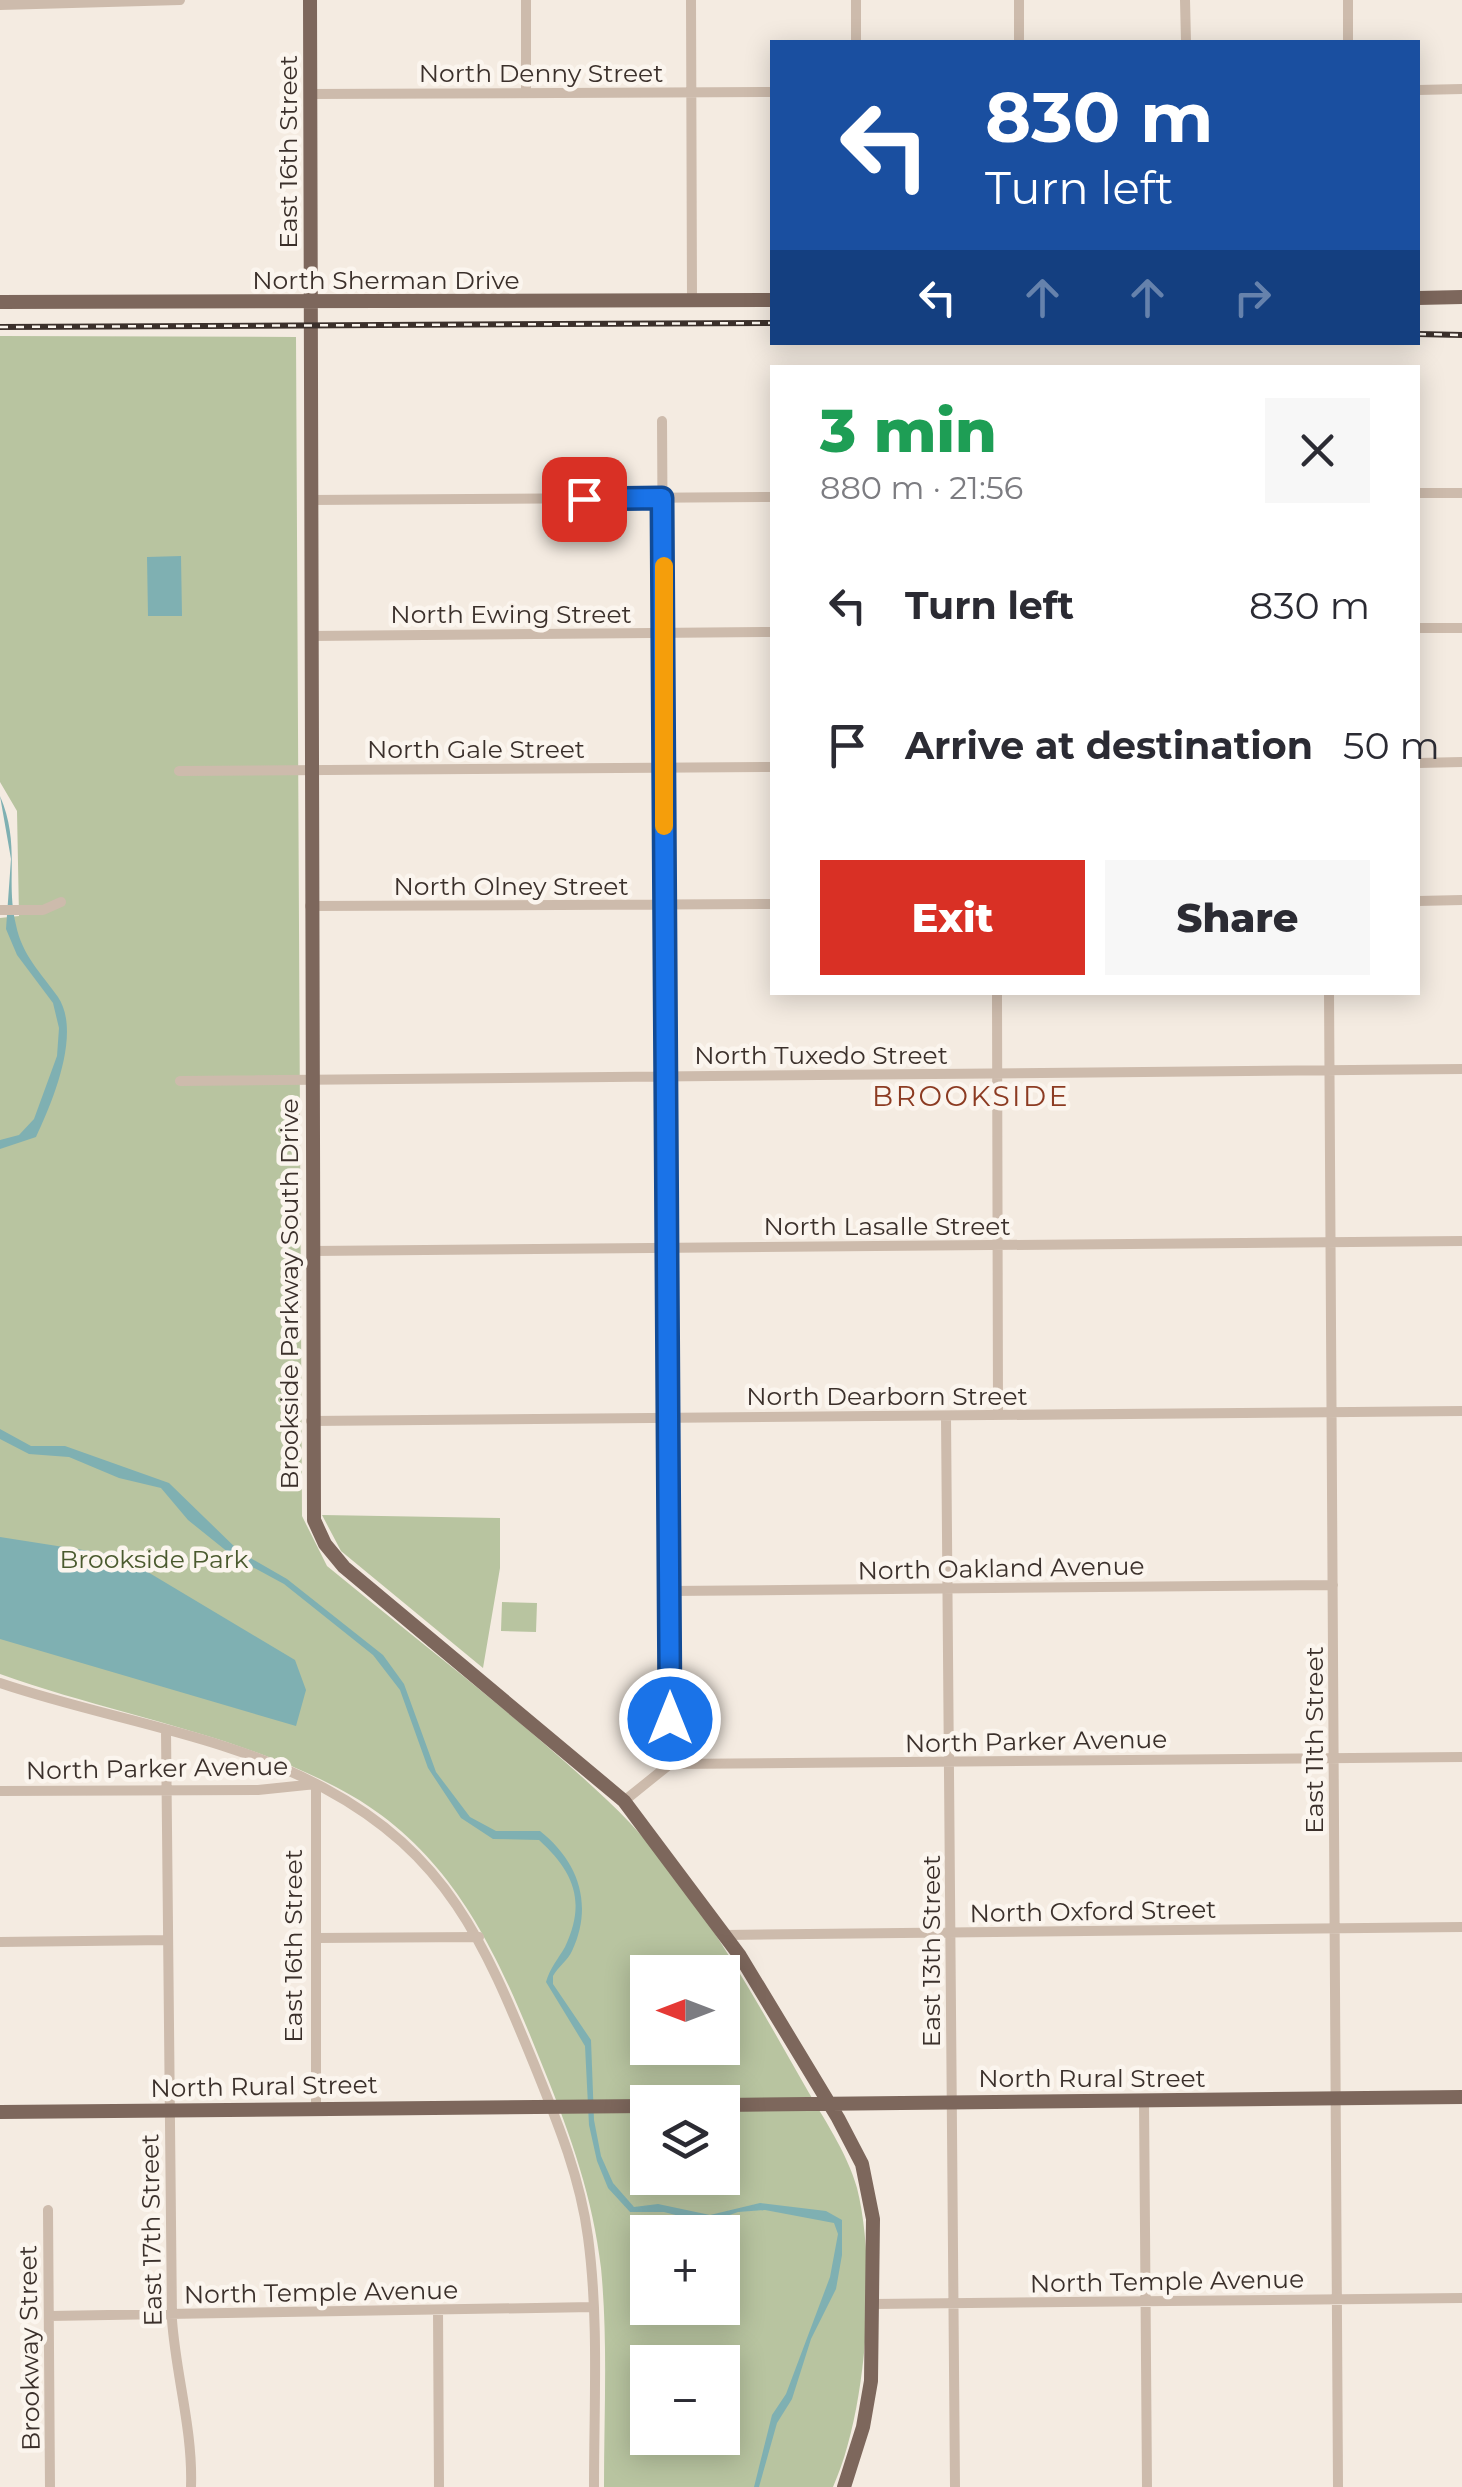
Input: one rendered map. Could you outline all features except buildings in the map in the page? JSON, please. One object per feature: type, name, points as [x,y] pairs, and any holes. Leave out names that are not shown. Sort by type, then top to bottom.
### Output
[{"type":"main road","name":"East 16th Street","points":[[310,0],[311,303]]},
{"type":"main road","points":[[1420,298],[1462,297]]},
{"type":"main road","name":"North Sherman Drive","points":[[0,302],[770,300]]},
{"type":"main road","name":"Brookside Parkway South Drive","points":[[311,303],[312,1509],[320,1534],[334,1557],[624,1802],[725,1935],[858,2155],[870,2191],[871,2381],[863,2427],[844,2487]]},
{"type":"main road","name":"North Rural Street","points":[[740,2104],[1462,2097]]},
{"type":"main road","name":"North Rural Street","points":[[0,2112],[630,2106]]},
{"type":"street","points":[[0,5],[180,0]]},
{"type":"street","points":[[526,0],[526,93]]},
{"type":"street","points":[[691,0],[692,300]]},
{"type":"street","points":[[856,0],[856,40]]},
{"type":"street","points":[[1019,0],[1019,40]]},
{"type":"street","points":[[1185,0],[1186,40]]},
{"type":"street","points":[[1348,0],[1348,40]]},
{"type":"street","points":[[1420,90],[1462,89]]},
{"type":"street","name":"North Denny Street","points":[[310,94],[770,92]]},
{"type":"street","points":[[624,1802],[670,1764],[662,421]]},
{"type":"street","points":[[1420,493],[1462,493]]},
{"type":"street","points":[[310,500],[770,498]]},
{"type":"street","points":[[1420,628],[1462,628]]},
{"type":"street","name":"North Ewing Street","points":[[310,636],[770,632]]},
{"type":"street","points":[[1420,763],[1462,762]]},
{"type":"street","name":"North Gale Street","points":[[179,771],[770,767]]},
{"type":"street","points":[[1420,900],[1462,900]]},
{"type":"street","points":[[0,910],[42,910],[61,902]]},
{"type":"street","name":"North Olney Street","points":[[310,906],[770,904]]},
{"type":"street","points":[[996,995],[998,1415]]},
{"type":"street","name":"East 11th Street","points":[[1329,995],[1338,2487]]},
{"type":"street","name":"North Tuxedo Street","points":[[180,1081],[1462,1070]]},
{"type":"street","name":"North Lasalle Street","points":[[312,1250],[1462,1241]]},
{"type":"street","name":"North Dearborn Street","points":[[312,1421],[1462,1412]]},
{"type":"street","name":"East 13th Street","points":[[946,1416],[955,2487]]},
{"type":"street","name":"North Oakland Avenue","points":[[669,1591],[1333,1585]]},
{"type":"street","points":[[0,1683],[266,1762],[316,1784],[396,1838],[460,1906],[480,1937],[567,2146],[586,2224],[593,2307],[594,2487]]},
{"type":"street","name":"East 17th Street","points":[[166,1732],[172,2315],[179,2388],[189,2428],[191,2487]]},
{"type":"street","name":"North Parker Avenue","points":[[670,1764],[1462,1756]]},
{"type":"street","name":"North Parker Avenue","points":[[0,1791],[258,1790],[316,1784]]},
{"type":"street","name":"East 16th Street","points":[[316,1784],[316,2108]]},
{"type":"street","name":"North Oxford Street","points":[[725,1935],[1462,1927]]},
{"type":"street","points":[[316,1938],[480,1937]]},
{"type":"street","points":[[0,1942],[168,1940]]},
{"type":"street","points":[[1144,2100],[1146,2487]]},
{"type":"street","name":"Brookway Street","points":[[48,2210],[50,2487]]},
{"type":"street","name":"North Temple Avenue","points":[[872,2304],[1462,2298]]},
{"type":"street","name":"North Temple Avenue","points":[[49,2316],[593,2307]]},
{"type":"street","points":[[438,2310],[439,2487]]},
{"type":"green space","name":"Brookside Park","points":[[0,336],[296,337],[302,1516],[327,1566],[539,1739],[607,1800],[665,1864],[728,1955],[630,1955],[630,2065],[740,2065],[740,1975],[834,2136],[857,2188],[863,2220],[867,2298],[854,2420],[833,2487],[604,2487],[601,2268],[580,2168],[528,2029],[490,1947],[468,1909],[412,1841],[377,1812],[296,1768],[213,1738],[0,1674],[0,918],[19,916],[17,811],[0,782]]},
{"type":"green space","points":[[322,1515],[500,1518],[500,1568],[483,1668],[341,1551]]},
{"type":"green space","points":[[502,1602],[537,1603],[536,1632],[501,1631]]},
{"type":"water","points":[[181,556],[182,616],[148,616],[147,557]]},
{"type":"water","points":[[0,796],[10,830],[13,909],[19,936],[58,997],[67,1029],[62,1068],[36,1137],[0,1149],[0,1140],[19,1135],[34,1119],[57,1056],[59,1028],[53,1003],[17,955],[6,929],[11,859]]},
{"type":"water","points":[[0,1429],[31,1446],[65,1446],[169,1483],[240,1552],[287,1579],[383,1655],[404,1684],[436,1772],[470,1817],[496,1831],[540,1831],[573,1870],[582,1900],[582,1917],[572,1951],[553,1976],[553,1984],[591,2040],[594,2120],[601,2156],[613,2183],[634,2207],[658,2204],[710,2215],[630,2212],[608,2188],[589,2125],[585,2046],[546,1982],[572,1930],[575,1901],[568,1875],[539,1840],[493,1839],[461,1818],[428,1768],[400,1690],[373,1655],[284,1584],[234,1557],[188,1520],[161,1488],[119,1478],[69,1457],[29,1454],[0,1439]]},
{"type":"water","points":[[0,1537],[121,1556],[295,1660],[306,1690],[296,1726],[0,1639]]},
{"type":"water","points":[[760,2203],[826,2211],[842,2220],[842,2255],[836,2289],[811,2339],[792,2399],[777,2423],[759,2487],[754,2487],[772,2415],[786,2394],[830,2277],[838,2234],[834,2223],[765,2210],[710,2215]]},
{"type":"railway","points":[[0,327],[770,323]]},
{"type":"railway","points":[[1420,334],[1462,335]]},
{"type":"slow traffic","points":[[664,566],[664,826]]},
{"type":"district","name":"BROOKSIDE","points":[[971,1096]]},
{"type":"route","points":[[584,499],[662,498],[670,1719]]}]
